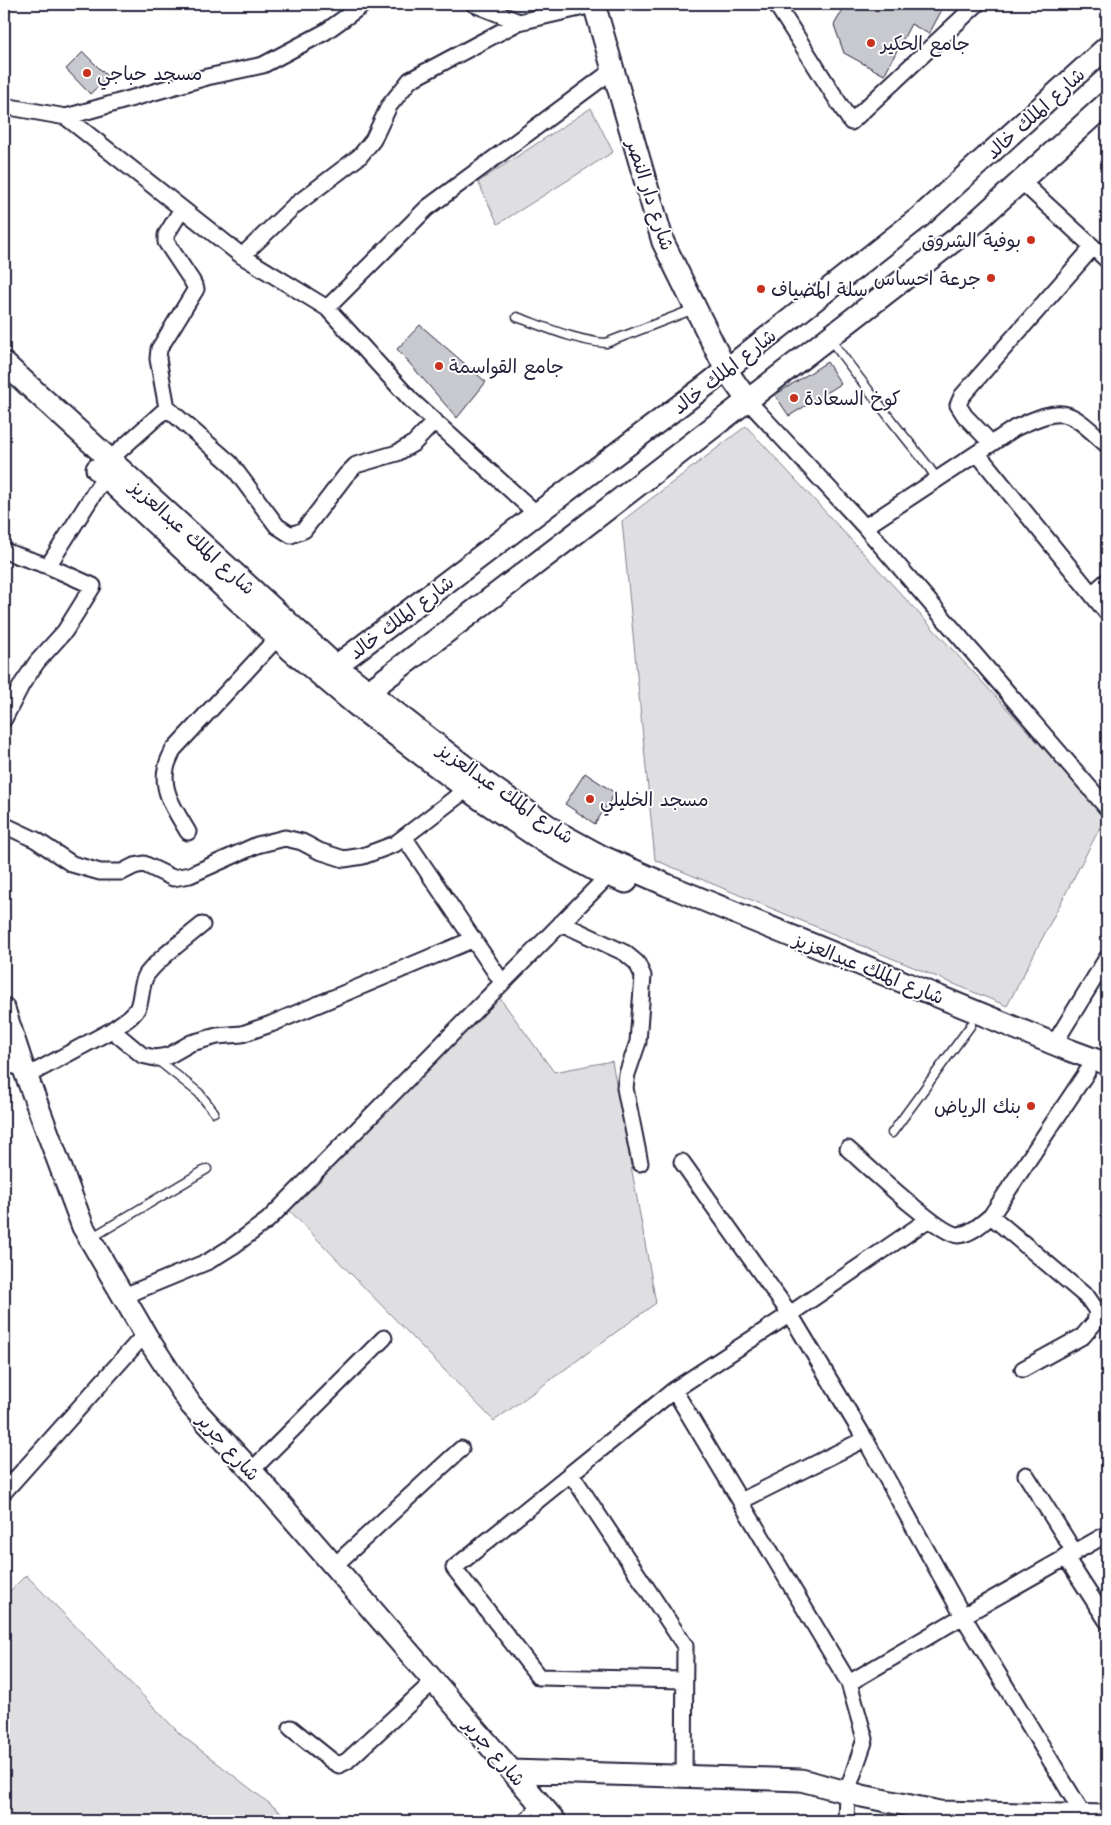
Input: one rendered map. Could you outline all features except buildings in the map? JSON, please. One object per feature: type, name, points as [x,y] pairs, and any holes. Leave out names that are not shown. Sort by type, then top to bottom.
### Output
[{"type":"street","points":[[4,106],[66,117],[198,80],[263,65],[325,32],[364,4]]},
{"type":"street","points":[[474,4],[519,22]]},
{"type":"street","points":[[242,256],[294,206],[360,156],[373,140],[389,106],[410,80],[519,22],[595,4]]},
{"type":"street","name":"شارع دار النصر","points":[[595,4],[663,242],[726,370],[748,401]]},
{"type":"street","points":[[776,4],[851,122],[976,4]]},
{"type":"street","name":"شارع الملك خالد","points":[[331,672],[726,370],[920,217],[1107,47]]},
{"type":"street","points":[[327,308],[427,208],[613,70]]},
{"type":"street","name":"شارع الملك خالد","points":[[363,698],[965,232],[1107,103]]},
{"type":"street","points":[[66,117],[242,256],[327,308],[411,400],[537,514]]},
{"type":"street","points":[[1021,181],[1107,260]]},
{"type":"street","points":[[182,209],[166,235],[166,242],[196,289],[159,348],[158,360],[167,408],[230,463],[277,526],[291,535],[304,530],[356,465],[397,453],[414,443],[435,421]]},
{"type":"street","points":[[991,443],[961,410],[958,405],[962,396],[1093,247]]},
{"type":"street","name":"شارع الملك عبدالعزيز","points":[[4,363],[278,637],[331,672]]},
{"type":"street","name":"شارع الملك عبدالعزيز","points":[[4,382],[107,468],[331,672],[467,789],[548,844],[595,870],[1107,1079]]},
{"type":"street","points":[[748,401],[865,527],[1107,808]]},
{"type":"street","points":[[48,566],[107,468],[167,408]]},
{"type":"street","points":[[865,527],[991,443],[1015,428],[1039,417],[1057,413],[1070,415],[1082,422],[1107,445]]},
{"type":"street","points":[[977,452],[1107,613]]},
{"type":"street","points":[[4,551],[48,566],[93,586],[65,631],[37,662],[22,684],[4,719]]},
{"type":"street","points":[[1092,594],[1107,581]]},
{"type":"street","points":[[188,832],[165,786],[166,768],[173,750],[278,637]]},
{"type":"street","name":"شارع الملك عبدالعزيز","points":[[363,698],[557,832],[601,856],[1054,1044],[1107,1064]]},
{"type":"street","points":[[4,825],[36,840],[72,864],[100,872],[122,872],[134,866],[144,864],[173,878],[190,876],[257,846],[285,838],[302,842],[319,851],[344,859],[363,856],[396,844],[467,789]]},
{"type":"street","points":[[404,837],[502,982]]},
{"type":"street","points":[[124,1296],[209,1261],[268,1220],[609,875]]},
{"type":"street","points":[[561,923],[625,952],[637,963],[643,976],[638,1042],[627,1074],[625,1088],[640,1163]]},
{"type":"street","points":[[18,1069],[112,1030],[135,1012],[139,1005],[140,992],[146,976],[158,962],[202,925]]},
{"type":"street","points":[[112,1030],[142,1055],[156,1058],[168,1056],[191,1043],[217,1036],[242,1034],[271,1024],[474,939]]},
{"type":"street","points":[[1054,1044],[1107,958]]},
{"type":"street","name":"شارع جرير","points":[[4,1009],[18,1069],[90,1239],[145,1334],[191,1405],[251,1471],[555,1821]]},
{"type":"street","points":[[848,1149],[945,1231],[957,1235],[976,1229],[990,1216],[1087,1072]]},
{"type":"street","points":[[682,1162],[790,1314],[865,1439],[963,1616],[1084,1814]]},
{"type":"street","points":[[990,1216],[1088,1298],[1097,1311],[1095,1322],[1084,1336],[1023,1369]]},
{"type":"street","points":[[684,1680],[539,1677],[454,1568],[674,1390],[929,1219]]},
{"type":"street","points":[[4,1492],[145,1334]]},
{"type":"street","points":[[251,1471],[384,1338]]},
{"type":"street","points":[[674,1390],[849,1683],[865,1739],[846,1792],[846,1821]]},
{"type":"street","points":[[741,1501],[865,1439]]},
{"type":"street","points":[[334,1566],[461,1449]]},
{"type":"street","points":[[570,1474],[684,1646],[684,1776]]},
{"type":"street","points":[[1026,1475],[1107,1621]]},
{"type":"street","points":[[849,1683],[1107,1534]]},
{"type":"street","points":[[291,1728],[339,1765],[348,1761],[434,1681]]},
{"type":"street","points":[[511,1771],[801,1780],[846,1792],[940,1812],[1107,1816]]},
{"type":"lane","points":[[516,317],[567,334],[606,343],[696,308]]},
{"type":"lane","points":[[829,338],[937,479]]},
{"type":"lane","points":[[892,1133],[971,1025]]},
{"type":"lane","points":[[156,1058],[199,1093],[214,1112]]},
{"type":"lane","points":[[90,1239],[208,1169]]},
{"type":"lane","points":[[520,1821],[540,1803]]},
{"type":"shaded area","points":[[591,108],[613,152],[498,224],[478,182]]},
{"type":"shaded area","points":[[746,426],[1106,816],[1007,1006],[655,860],[622,521]]},
{"type":"shaded area","points":[[494,990],[554,1072],[612,1061],[656,1303],[494,1421],[286,1207]]},
{"type":"shaded area","points":[[26,1575],[180,1734],[292,1821],[4,1821],[4,1597]]},
{"type":"place","name":"جامع الحكير","points":[[871,43]]},
{"type":"place","name":"مسجد حباجي","points":[[87,73]]},
{"type":"place","name":"بوفية الشروق","points":[[1031,240]]},
{"type":"place","name":"جرعة احساس","points":[[991,278]]},
{"type":"place","name":"سلة المضياف","points":[[761,289]]},
{"type":"place","name":"جامع القواسمة","points":[[439,366]]},
{"type":"place","name":"كوخ السعادة","points":[[794,398]]},
{"type":"place","name":"مسجد الخليلي","points":[[590,799]]},
{"type":"place","name":"بنك الرياض","points":[[1031,1106]]}]
